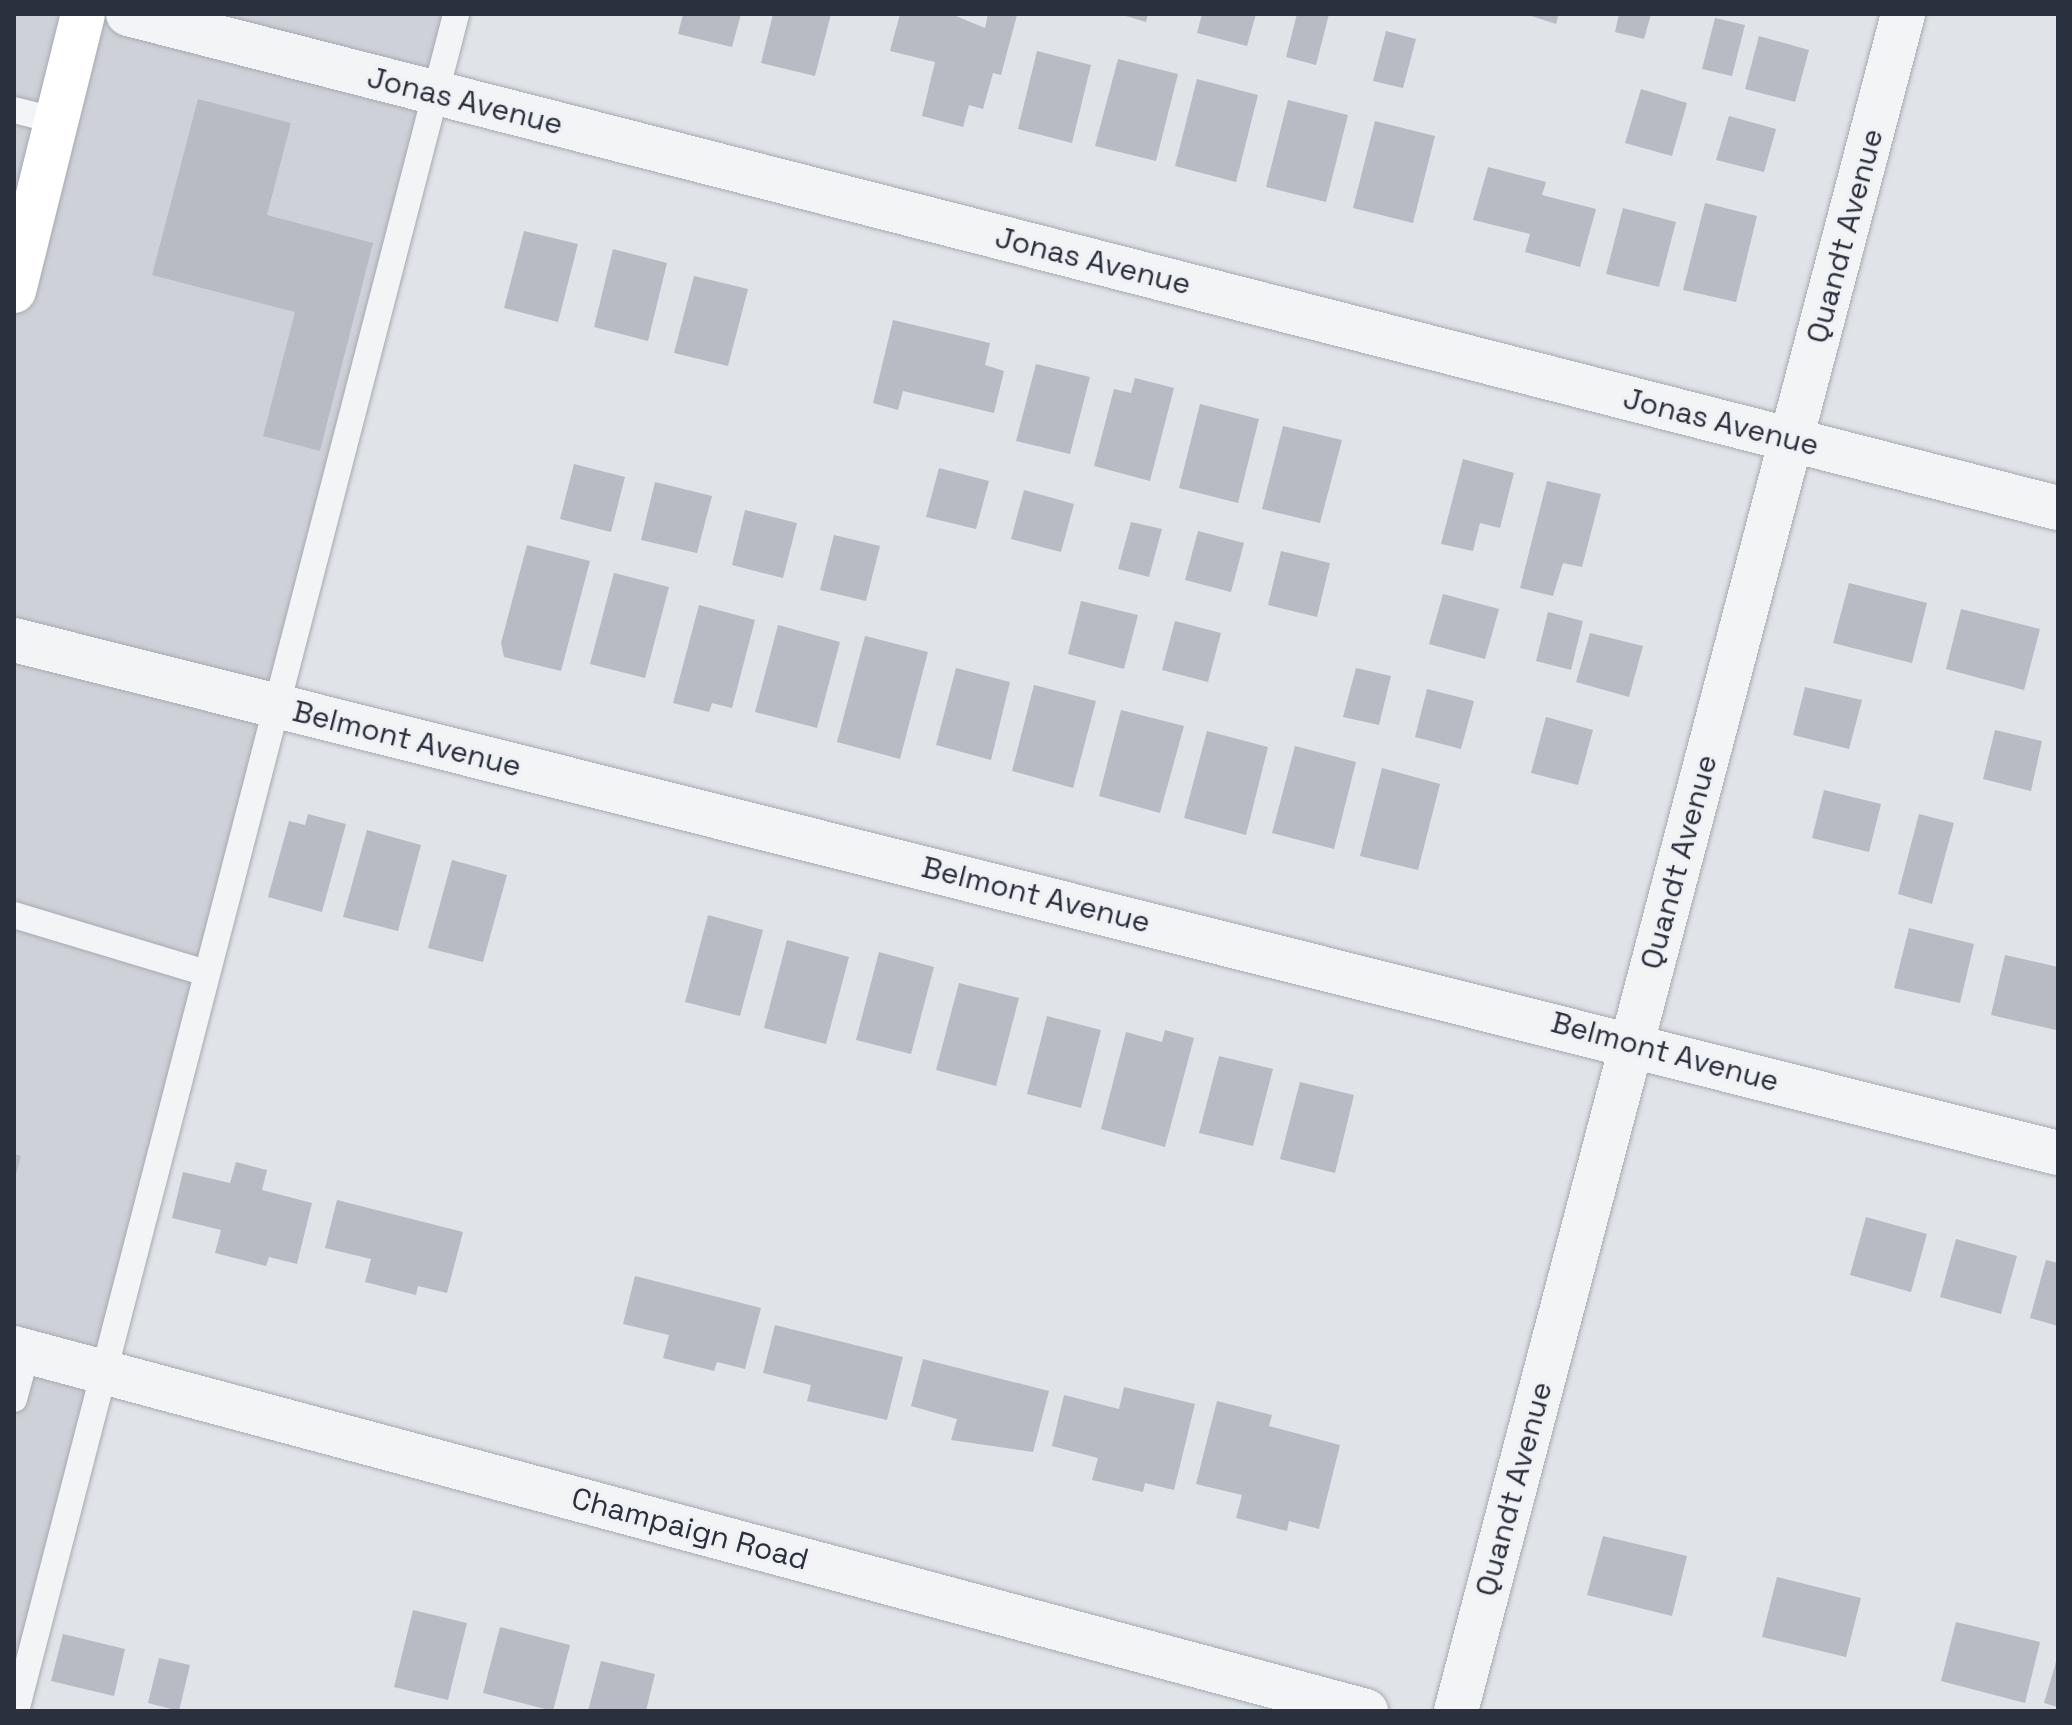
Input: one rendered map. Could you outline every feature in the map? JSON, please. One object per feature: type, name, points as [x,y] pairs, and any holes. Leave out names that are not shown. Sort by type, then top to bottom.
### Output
[{"type":"main road","points":[[14,291],[22,221],[58,121],[83,14]]},
{"type":"street","name":"Jonas Avenue","points":[[128,14],[2058,508]]},
{"type":"street","name":"Quandt Avenue","points":[[1456,1711],[1903,14]]},
{"type":"street","name":"Belmont Avenue","points":[[14,640],[2058,1153]]},
{"type":"street","name":"Champaign Road","points":[[20,1350],[1366,1711]]},
{"type":"lane","points":[[16,1711],[456,14]]},
{"type":"lane","points":[[14,110],[58,121]]},
{"type":"lane","points":[[14,915],[206,973]]},
{"type":"lane","points":[[14,1399],[20,1350]]},
{"type":"shaded area","points":[[14,14],[456,14],[14,1711]]},
{"type":"building","points":[[683,14],[741,14],[732,47],[678,34]]},
{"type":"building","points":[[773,14],[831,14],[815,76],[761,63]]},
{"type":"building","points":[[900,14],[951,14],[985,28],[988,14],[1017,15],[1001,75],[993,73],[983,109],[969,105],[963,127],[922,116],[935,62],[890,51]]},
{"type":"building","points":[[1119,14],[1148,14],[1146,22]]},
{"type":"building","points":[[1202,14],[1256,14],[1247,46],[1197,33]]},
{"type":"building","points":[[1297,14],[1329,14],[1316,65],[1286,57]]},
{"type":"building","points":[[1525,14],[1559,14],[1556,24]]},
{"type":"building","points":[[1619,14],[1651,14],[1644,39],[1615,32]]},
{"type":"building","points":[[1715,18],[1745,25],[1732,76],[1702,69]]},
{"type":"building","points":[[1386,31],[1416,39],[1403,88],[1373,81]]},
{"type":"building","points":[[1759,36],[1809,50],[1795,102],[1745,89]]},
{"type":"building","points":[[1037,51],[1091,65],[1072,143],[1018,129]]},
{"type":"building","points":[[1118,59],[1178,74],[1156,161],[1095,146]]},
{"type":"building","points":[[1197,79],[1258,95],[1236,182],[1175,166]]},
{"type":"building","points":[[1641,89],[1687,103],[1672,156],[1625,143]]},
{"type":"building","points":[[198,99],[291,123],[267,215],[373,243],[320,451],[263,436],[295,312],[152,275]]},
{"type":"building","points":[[1288,100],[1348,115],[1326,202],[1266,187]]},
{"type":"building","points":[[1729,116],[1776,129],[1764,172],[1716,160]]},
{"type":"building","points":[[1375,121],[1435,136],[1413,223],[1353,208]]},
{"type":"building","points":[[1488,167],[1546,182],[1542,195],[1596,209],[1580,267],[1525,252],[1530,234],[1473,220]]},
{"type":"building","points":[[1705,203],[1757,216],[1736,302],[1683,290]]},
{"type":"building","points":[[1623,208],[1676,222],[1659,287],[1606,274]]},
{"type":"building","points":[[524,231],[578,244],[558,322],[504,308]]},
{"type":"building","points":[[613,249],[667,263],[648,341],[594,327]]},
{"type":"building","points":[[694,276],[748,289],[728,366],[674,353]]},
{"type":"building","points":[[893,320],[990,343],[985,365],[1004,371],[994,413],[903,391],[898,410],[873,403]]},
{"type":"building","points":[[1036,364],[1090,377],[1070,454],[1016,441]]},
{"type":"building","points":[[1135,378],[1174,388],[1150,481],[1094,466],[1114,389],[1131,393]]},
{"type":"building","points":[[1200,404],[1259,419],[1238,503],[1179,488]]},
{"type":"building","points":[[1283,426],[1342,440],[1320,523],[1262,509]]},
{"type":"building","points":[[1463,459],[1514,473],[1500,528],[1480,523],[1473,551],[1441,544]]},
{"type":"building","points":[[574,464],[625,477],[611,532],[560,519]]},
{"type":"building","points":[[939,468],[989,481],[976,529],[926,517]]},
{"type":"building","points":[[1547,481],[1601,494],[1582,567],[1563,563],[1553,596],[1520,588]]},
{"type":"building","points":[[655,482],[712,496],[697,553],[641,540]]},
{"type":"building","points":[[1024,490],[1074,504],[1061,552],[1011,539]]},
{"type":"building","points":[[745,510],[797,523],[783,578],[732,565]]},
{"type":"building","points":[[1131,522],[1162,529],[1149,577],[1118,569]]},
{"type":"building","points":[[1198,531],[1244,543],[1231,592],[1185,580]]},
{"type":"building","points":[[834,535],[880,546],[866,601],[820,590]]},
{"type":"building","points":[[527,545],[590,561],[561,671],[504,657],[501,643]]},
{"type":"building","points":[[1281,551],[1330,563],[1317,617],[1268,605]]},
{"type":"building","points":[[614,573],[669,587],[645,678],[590,664]]},
{"type":"building","points":[[1849,583],[1927,603],[1912,663],[1833,643]]},
{"type":"building","points":[[1443,594],[1499,609],[1485,659],[1429,644]]},
{"type":"building","points":[[1081,601],[1138,615],[1124,669],[1068,654]]},
{"type":"building","points":[[699,605],[755,620],[732,708],[712,703],[709,712],[673,703]]},
{"type":"building","points":[[1961,609],[2040,629],[2024,690],[1946,669]]},
{"type":"building","points":[[1548,612],[1583,621],[1571,670],[1536,661]]},
{"type":"building","points":[[1175,621],[1221,633],[1208,682],[1162,670]]},
{"type":"building","points":[[778,625],[840,642],[817,728],[755,712]]},
{"type":"building","points":[[1590,633],[1643,646],[1629,697],[1576,682]]},
{"type":"building","points":[[865,636],[928,652],[900,759],[837,742]]},
{"type":"building","points":[[956,668],[1010,682],[991,760],[936,745]]},
{"type":"building","points":[[1356,668],[1391,676],[1379,725],[1343,717]]},
{"type":"building","points":[[1034,685],[1096,701],[1073,788],[1012,771]]},
{"type":"building","points":[[1805,687],[1862,700],[1849,749],[1793,735]]},
{"type":"building","points":[[1427,689],[1474,701],[1461,749],[1415,737]]},
{"type":"building","points":[[1121,710],[1184,726],[1160,813],[1099,796]]},
{"type":"building","points":[[1546,717],[1593,730],[1578,785],[1531,773]]},
{"type":"building","points":[[1995,730],[2042,741],[2031,791],[1983,779]]},
{"type":"building","points":[[1207,731],[1268,747],[1246,835],[1184,818]]},
{"type":"building","points":[[1295,746],[1356,762],[1334,849],[1272,833]]},
{"type":"building","points":[[1382,768],[1440,784],[1418,870],[1360,856]]},
{"type":"building","points":[[1824,790],[1881,804],[1869,852],[1812,838]]},
{"type":"building","points":[[308,814],[346,824],[322,912],[268,897],[289,821],[305,825]]},
{"type":"building","points":[[1919,814],[1954,823],[1932,904],[1898,894]]},
{"type":"building","points":[[367,830],[421,845],[398,931],[343,917]]},
{"type":"building","points":[[452,860],[507,875],[483,962],[428,948]]},
{"type":"building","points":[[708,915],[763,930],[740,1016],[685,1002]]},
{"type":"building","points":[[1909,928],[1974,944],[1960,1003],[1894,988]]},
{"type":"building","points":[[787,940],[849,957],[826,1044],[764,1028]]},
{"type":"building","points":[[879,952],[934,967],[911,1054],[856,1040]]},
{"type":"building","points":[[2005,955],[2058,967],[2056,1030],[1991,1015]]},
{"type":"building","points":[[959,983],[1019,998],[996,1086],[936,1070]]},
{"type":"building","points":[[1047,1016],[1101,1030],[1081,1108],[1027,1094]]},
{"type":"building","points":[[1165,1030],[1194,1038],[1165,1147],[1101,1129],[1126,1032],[1162,1042]]},
{"type":"building","points":[[1219,1056],[1273,1069],[1253,1146],[1199,1133]]},
{"type":"building","points":[[1300,1082],[1354,1095],[1335,1173],[1280,1159]]},
{"type":"building","points":[[14,1154],[21,1156],[15,1178],[14,1178]]},
{"type":"building","points":[[236,1162],[267,1170],[262,1190],[312,1203],[297,1264],[269,1257],[266,1266],[215,1253],[221,1230],[172,1218],[183,1172],[230,1183]]},
{"type":"building","points":[[337,1200],[463,1232],[447,1293],[418,1286],[416,1295],[365,1282],[371,1259],[325,1248]]},
{"type":"building","points":[[1866,1217],[1927,1234],[1911,1292],[1850,1275]]},
{"type":"building","points":[[1956,1239],[2017,1256],[2001,1314],[1940,1297]]},
{"type":"building","points":[[2046,1260],[2058,1263],[2058,1326],[2030,1318]]},
{"type":"building","points":[[635,1276],[761,1308],[745,1369],[717,1362],[714,1371],[663,1358],[669,1335],[623,1324]]},
{"type":"building","points":[[775,1325],[903,1357],[887,1420],[807,1401],[811,1385],[763,1373]]},
{"type":"building","points":[[923,1359],[1049,1391],[1033,1452],[951,1440],[957,1419],[911,1406]]},
{"type":"building","points":[[1124,1387],[1195,1404],[1174,1490],[1145,1483],[1143,1492],[1092,1480],[1098,1458],[1052,1446],[1064,1395],[1119,1409]]},
{"type":"building","points":[[1217,1401],[1272,1415],[1269,1426],[1340,1445],[1319,1529],[1289,1521],[1287,1531],[1236,1518],[1242,1495],[1196,1484]]},
{"type":"building","points":[[1603,1536],[1687,1556],[1672,1616],[1587,1595]]},
{"type":"building","points":[[1777,1577],[1861,1598],[1846,1657],[1762,1637]]},
{"type":"building","points":[[413,1610],[467,1623],[448,1700],[394,1687]]},
{"type":"building","points":[[1956,1622],[2040,1642],[2025,1703],[1941,1681]]},
{"type":"building","points":[[500,1627],[570,1645],[553,1711],[483,1693]]},
{"type":"building","points":[[63,1634],[125,1649],[114,1696],[51,1681]]},
{"type":"building","points":[[2058,1655],[2058,1707],[2044,1703]]},
{"type":"building","points":[[159,1658],[190,1665],[179,1711],[148,1703]]},
{"type":"building","points":[[601,1661],[655,1674],[646,1711],[588,1711]]}]
